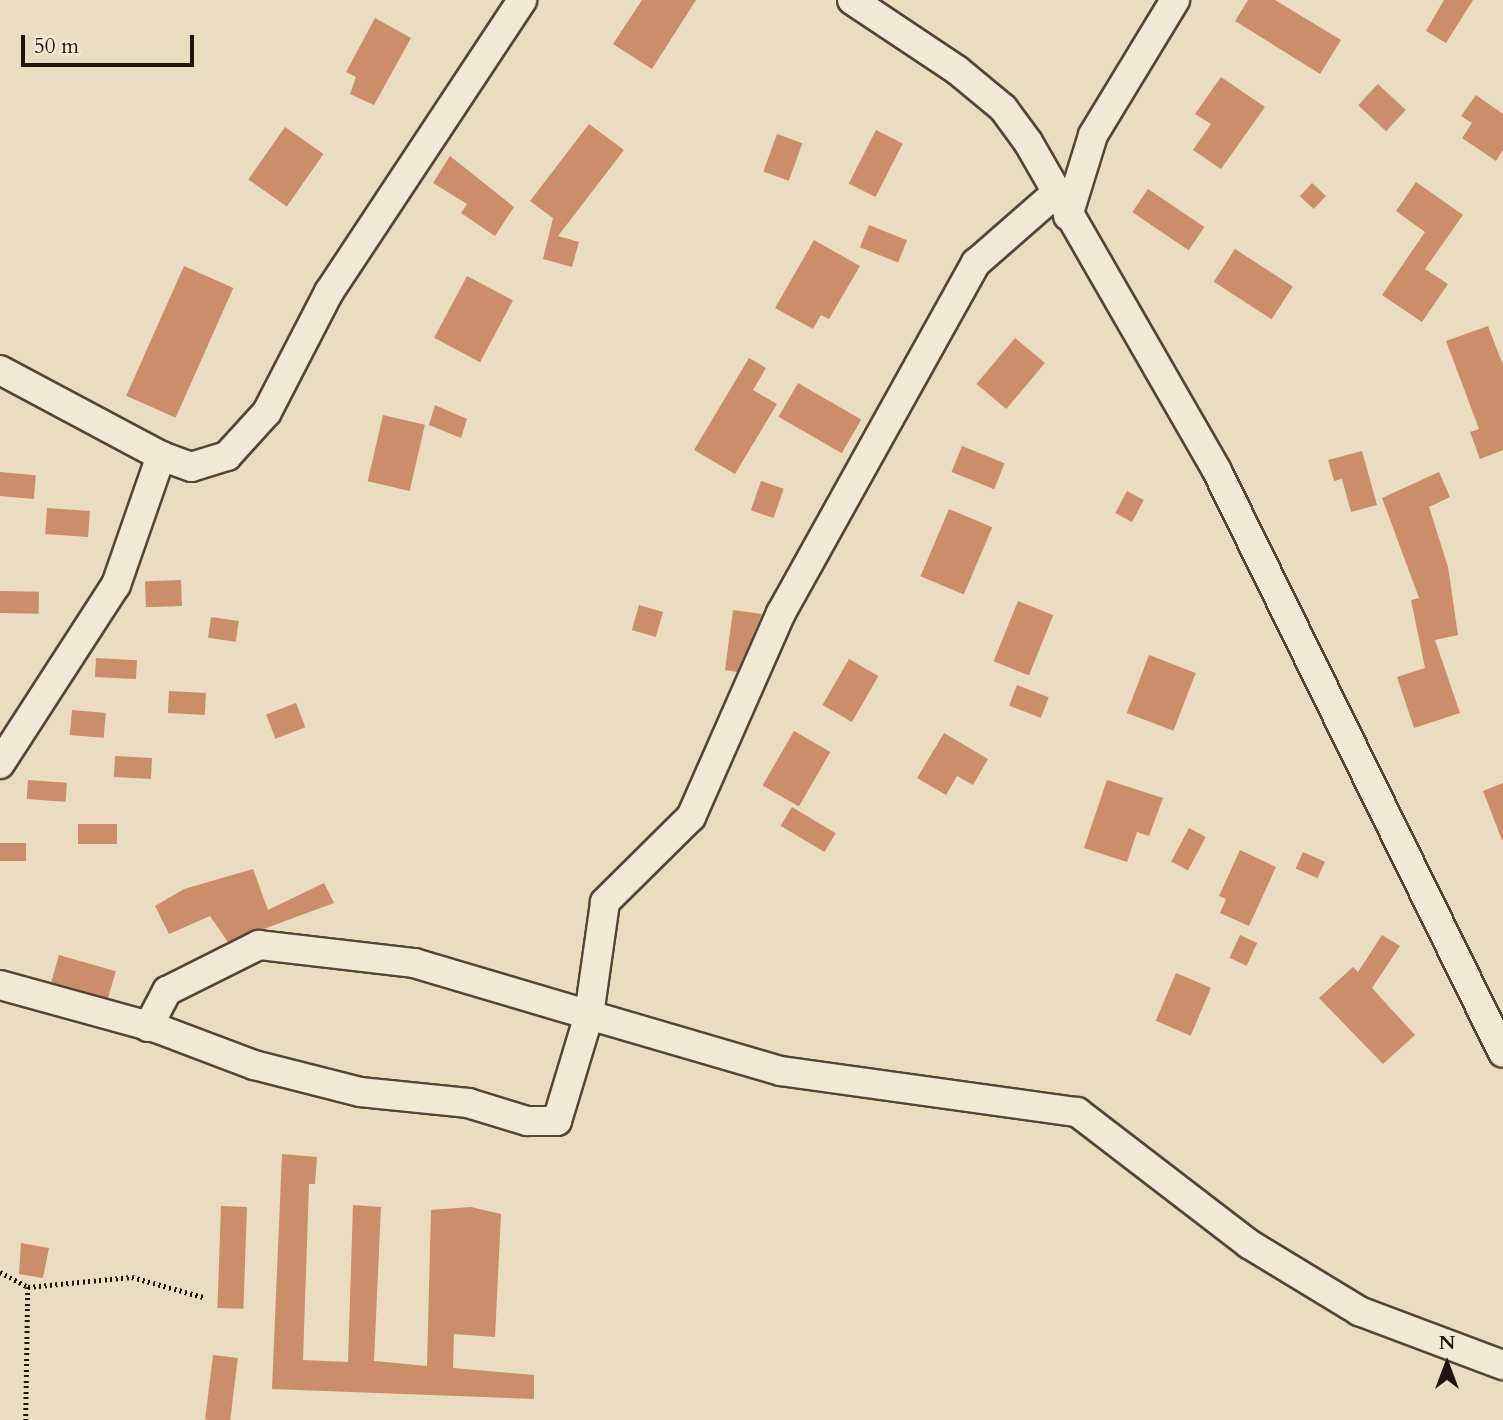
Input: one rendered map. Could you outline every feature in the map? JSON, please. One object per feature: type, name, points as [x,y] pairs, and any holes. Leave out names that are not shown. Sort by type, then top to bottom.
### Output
[{"type":"street","points":[[0,370],[161,456],[191,467],[227,456],[267,412],[329,292],[522,0]]},
{"type":"street","points":[[852,0],[1003,108],[1217,471],[1503,1053]]},
{"type":"street","points":[[0,985],[148,1027],[254,1065],[360,1092],[468,1103],[527,1121],[557,1121],[589,1015],[604,902],[691,817],[780,613],[976,262],[1062,205],[1093,135],[1175,0]]},
{"type":"street","points":[[0,764],[116,585],[161,456]]},
{"type":"street","points":[[148,1027],[167,991],[259,946],[414,963],[781,1071],[1077,1112],[1249,1244],[1359,1311],[1503,1366]]},
{"type":"path","points":[[0,1272],[28,1287],[132,1277],[202,1297]]},
{"type":"path","points":[[26,1420],[28,1287]]},
{"type":"building","points":[[642,0],[696,0],[652,69],[613,44]]},
{"type":"building","points":[[1248,0],[1275,0],[1341,40],[1320,74],[1235,21]]},
{"type":"building","points":[[1444,0],[1473,0],[1446,43],[1426,31]]},
{"type":"building","points":[[375,18],[411,38],[374,105],[350,94],[356,77],[346,72]]},
{"type":"building","points":[[1221,77],[1265,107],[1221,169],[1193,150],[1211,124],[1195,114]]},
{"type":"building","points":[[1378,84],[1406,110],[1386,131],[1358,105]]},
{"type":"building","points":[[1476,95],[1503,114],[1503,150],[1496,161],[1462,138],[1472,123],[1461,116]]},
{"type":"building","points":[[589,124],[624,150],[558,236],[579,242],[572,267],[543,259],[553,218],[530,201]]},
{"type":"building","points":[[285,127],[324,154],[287,206],[248,179]]},
{"type":"building","points":[[876,130],[903,144],[875,197],[849,183]]},
{"type":"building","points":[[777,134],[802,143],[789,181],[763,172]]},
{"type":"building","points":[[450,156],[514,207],[495,236],[461,213],[467,204],[433,183]]},
{"type":"building","points":[[1416,182],[1463,215],[1425,269],[1448,284],[1422,322],[1382,295],[1425,232],[1396,211]]},
{"type":"building","points":[[1312,183],[1326,196],[1314,209],[1300,196]]},
{"type":"building","points":[[1148,189],[1204,227],[1189,250],[1132,212]]},
{"type":"building","points":[[869,225],[907,240],[898,263],[860,247]]},
{"type":"building","points":[[814,240],[860,266],[829,319],[821,315],[813,329],[775,308]]},
{"type":"building","points":[[1235,249],[1293,287],[1272,319],[1214,282]]},
{"type":"building","points":[[184,266],[233,288],[176,418],[126,396]]},
{"type":"building","points":[[467,276],[513,300],[480,362],[434,338]]},
{"type":"building","points":[[1488,326],[1503,365],[1503,450],[1480,459],[1470,432],[1479,429],[1446,341]]},
{"type":"building","points":[[1015,338],[1045,363],[1006,409],[976,384]]},
{"type":"building","points":[[749,358],[766,368],[753,390],[777,404],[735,474],[694,450]]},
{"type":"building","points":[[798,383],[861,419],[842,453],[778,417]]},
{"type":"building","points":[[435,405],[467,419],[461,438],[429,425]]},
{"type":"building","points":[[383,415],[425,425],[410,491],[368,481]]},
{"type":"building","points":[[962,446],[1005,463],[994,489],[952,472]]},
{"type":"building","points":[[1362,451],[1377,505],[1351,512],[1342,479],[1334,481],[1328,460]]},
{"type":"building","points":[[0,472],[36,475],[34,499],[0,496]]},
{"type":"building","points":[[1439,472],[1450,497],[1429,507],[1448,567],[1458,635],[1435,640],[1460,713],[1414,728],[1397,677],[1425,668],[1411,600],[1419,598],[1382,498]]},
{"type":"building","points":[[761,481],[784,489],[774,518],[751,510]]},
{"type":"building","points":[[1127,491],[1144,500],[1132,522],[1115,513]]},
{"type":"building","points":[[47,508],[90,511],[88,537],[45,534]]},
{"type":"building","points":[[949,509],[992,527],[964,595],[920,576]]},
{"type":"building","points":[[181,580],[182,606],[146,607],[145,581]]},
{"type":"building","points":[[0,591],[39,592],[39,614],[0,613]]},
{"type":"building","points":[[1018,601],[1053,615],[1029,676],[994,661]]},
{"type":"building","points":[[639,605],[663,612],[656,637],[632,630]]},
{"type":"building","points":[[733,610],[762,614],[737,672],[725,670]]},
{"type":"building","points":[[211,617],[239,621],[236,642],[208,638]]},
{"type":"building","points":[[1149,655],[1196,673],[1173,731],[1127,713]]},
{"type":"building","points":[[96,658],[137,660],[136,679],[95,677]]},
{"type":"building","points":[[849,659],[878,676],[852,722],[822,705]]},
{"type":"building","points":[[1017,685],[1049,697],[1041,718],[1009,706]]},
{"type":"building","points":[[169,691],[206,693],[205,715],[168,713]]},
{"type":"building","points":[[296,703],[305,727],[275,739],[266,714]]},
{"type":"building","points":[[72,710],[106,713],[104,738],[70,735]]},
{"type":"building","points":[[794,731],[830,752],[799,807],[762,786]]},
{"type":"building","points":[[944,733],[988,759],[973,785],[957,776],[946,795],[917,778]]},
{"type":"building","points":[[115,756],[152,758],[151,779],[114,777]]},
{"type":"building","points":[[28,780],[67,783],[66,802],[27,799]]},
{"type":"building","points":[[1107,780],[1163,798],[1149,836],[1137,832],[1127,862],[1084,848]]},
{"type":"building","points":[[1503,783],[1503,840],[1502,840],[1483,791]]},
{"type":"building","points":[[792,807],[836,833],[824,852],[781,826]]},
{"type":"building","points":[[78,824],[117,824],[117,844],[78,844]]},
{"type":"building","points":[[1189,828],[1206,837],[1188,870],[1171,862]]},
{"type":"building","points":[[0,843],[26,843],[26,861],[0,861]]},
{"type":"building","points":[[1240,850],[1276,867],[1249,926],[1220,913],[1226,899],[1219,896]]},
{"type":"building","points":[[1303,852],[1325,862],[1318,878],[1296,868]]},
{"type":"building","points":[[253,869],[268,910],[324,883],[334,903],[228,942],[210,916],[169,934],[155,906],[184,889]]},
{"type":"building","points":[[1240,935],[1257,943],[1247,966],[1229,958]]},
{"type":"building","points":[[1382,935],[1400,946],[1372,988],[1415,1035],[1383,1064],[1319,998],[1353,967],[1358,972]]},
{"type":"building","points":[[59,955],[116,971],[108,998],[51,982]]},
{"type":"building","points":[[1176,973],[1211,988],[1191,1036],[1156,1021]]},
{"type":"building","points":[[282,1154],[317,1157],[315,1184],[309,1184],[303,1360],[348,1362],[353,1205],[381,1207],[374,1361],[427,1366],[431,1210],[471,1207],[501,1214],[495,1337],[454,1334],[453,1368],[534,1375],[534,1399],[272,1389]]},
{"type":"building","points":[[221,1206],[247,1207],[243,1309],[217,1308]]},
{"type":"building","points":[[21,1243],[49,1248],[43,1278],[19,1274]]},
{"type":"building","points":[[213,1355],[238,1358],[230,1420],[205,1420]]}]
